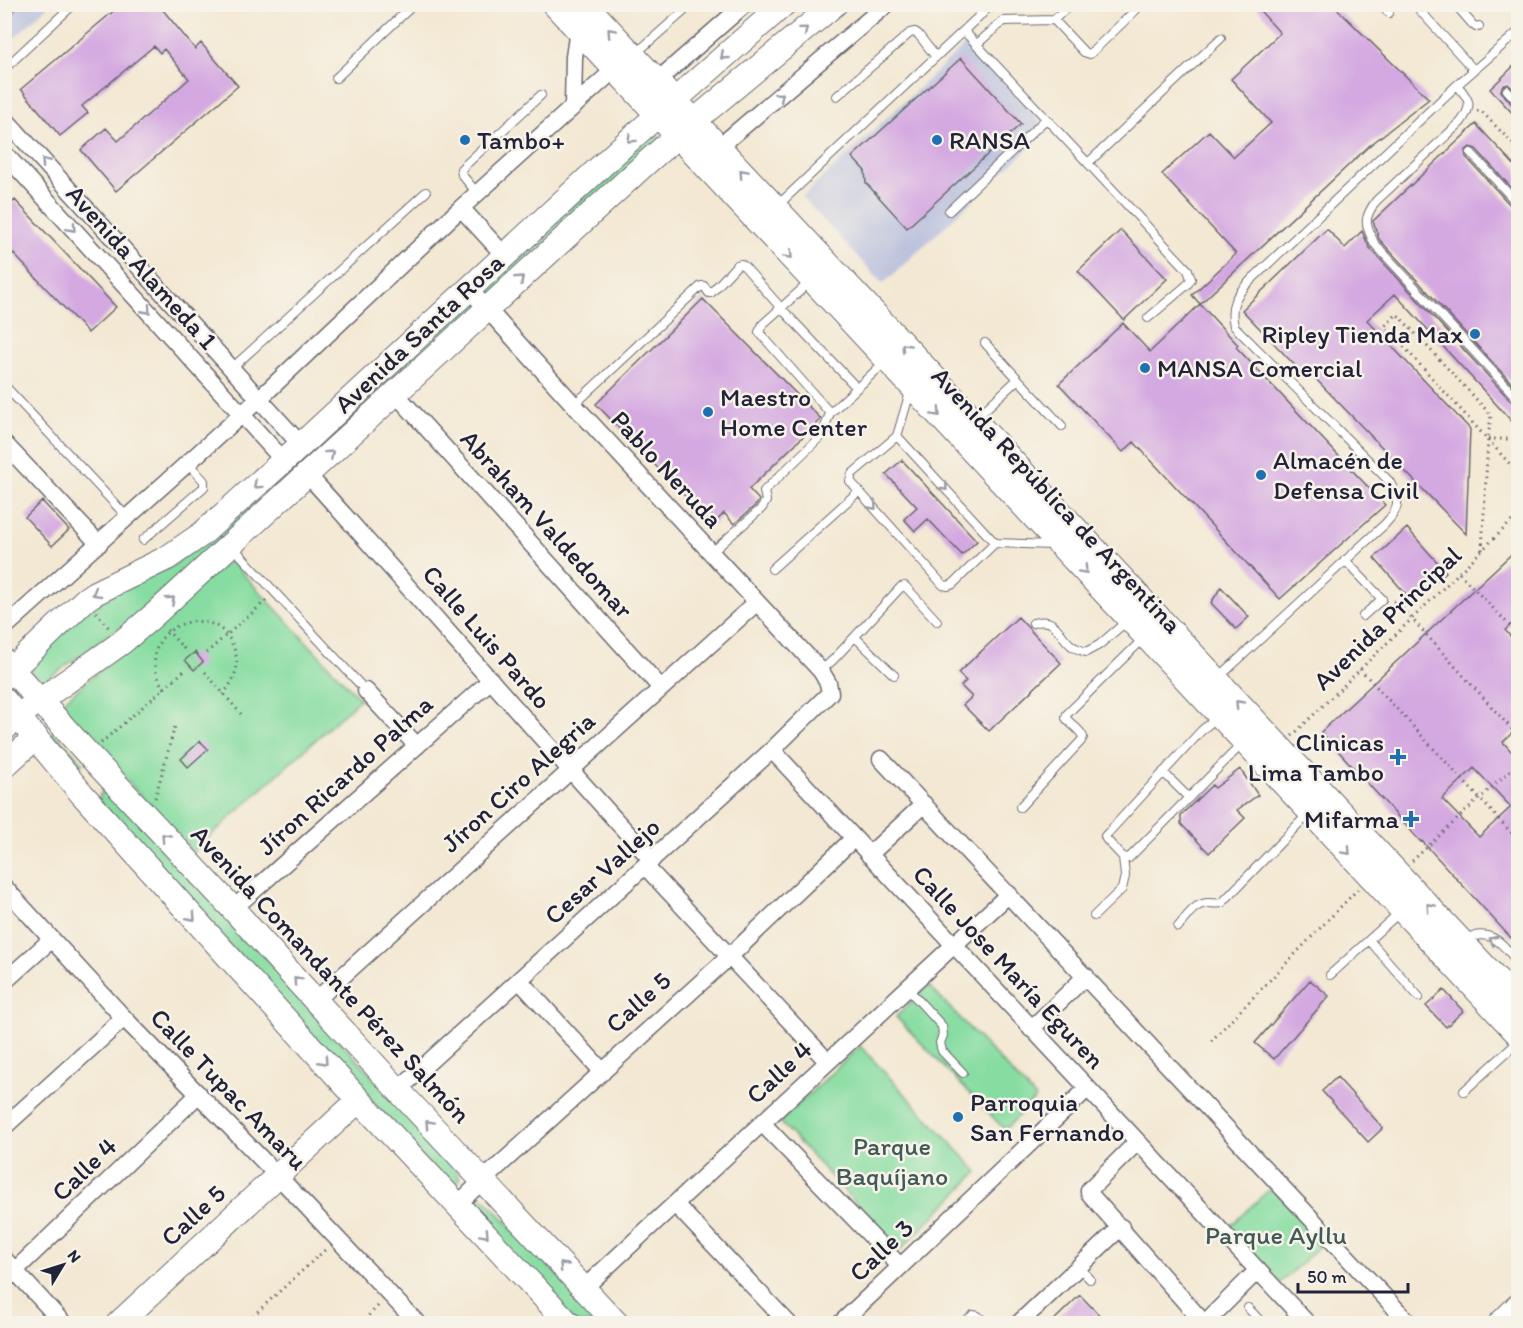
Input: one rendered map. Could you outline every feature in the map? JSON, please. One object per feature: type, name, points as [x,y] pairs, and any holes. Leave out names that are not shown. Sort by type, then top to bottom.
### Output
[{"type":"main road","name":"Avenida República de Argentina","points":[[554,4],[578,30],[624,62],[657,81],[666,107]]},
{"type":"main road","name":"Avenida República de Argentina","points":[[585,4],[624,62],[767,215],[974,420],[1154,628],[1220,715],[1518,1034]]},
{"type":"main road","name":"Avenida Santa Rosa","points":[[7,669],[94,593],[166,558],[202,534],[293,453],[666,107],[784,4]]},
{"type":"main road","name":"Avenida Santa Rosa","points":[[9,715],[40,701],[121,643],[161,623],[231,544],[686,128],[835,4]]},
{"type":"main road","name":"Avenida República de Argentina","points":[[686,128],[719,147],[812,280],[1129,618],[1154,628],[1216,680],[1518,1002]]},
{"type":"main road","name":"Avenida Comandante Pérez Salmón","points":[[7,669],[40,701],[398,1090],[617,1323]]},
{"type":"main road","points":[[9,715],[36,738],[82,794],[359,1100],[569,1323]]},
{"type":"main road","points":[[4,766],[36,738]]},
{"type":"main road","points":[[82,794],[83,785],[88,777],[97,773],[106,774]]},
{"type":"main road","name":"Calle 5","points":[[118,1323],[359,1100]]},
{"type":"main road","points":[[1500,1323],[1518,1306]]},
{"type":"street","points":[[657,81],[745,4]]},
{"type":"street","points":[[719,147],[887,4]]},
{"type":"street","points":[[573,106],[574,57],[578,30]]},
{"type":"street","points":[[4,628],[259,399],[477,193],[624,62]]},
{"type":"street","points":[[4,118],[259,399],[293,453]]},
{"type":"street","name":"Avenida Alameda 1","points":[[8,163],[108,266],[242,414],[293,453]]},
{"type":"street","points":[[461,208],[505,256]]},
{"type":"street","points":[[108,266],[108,258],[114,253],[121,250],[126,252]]},
{"type":"street","name":"Pablo Neruda","points":[[469,289],[824,677]]},
{"type":"street","name":"Abraham Valdedomar","points":[[396,394],[661,688]]},
{"type":"street","points":[[4,443],[99,544]]},
{"type":"street","name":"Calle Luis Pardo","points":[[308,474],[491,680],[729,957],[828,1062]]},
{"type":"street","name":"Jíron Ciro Alegria","points":[[315,1000],[756,603]]},
{"type":"street","name":"Cesar Vallejo","points":[[398,1090],[772,750],[830,693],[824,677]]},
{"type":"street","name":"Jíron Ricardo Palma","points":[[233,909],[491,680]]},
{"type":"street","points":[[366,691],[417,746]]},
{"type":"street","name":"Calle Jose María Eguren","points":[[772,750],[1308,1323]]},
{"type":"street","points":[[881,759],[1410,1323]]},
{"type":"street","points":[[870,855],[924,804]]},
{"type":"street","name":"Calle 5","points":[[457,1205],[729,957],[854,838]]},
{"type":"street","name":"Calle Tupac Amaru","points":[[4,887],[124,1018],[418,1323]]},
{"type":"street","name":"Calle 4","points":[[584,1288],[1009,894]]},
{"type":"street","points":[[4,982],[52,939]]},
{"type":"street","points":[[1031,1029],[1086,976]]},
{"type":"street","points":[[520,981],[603,1072]]},
{"type":"street","points":[[7,1121],[124,1018]]},
{"type":"street","name":"Calle 3","points":[[840,1323],[1087,1089]]},
{"type":"street","name":"Calle 4","points":[[8,1270],[199,1094]]},
{"type":"street","points":[[762,1123],[900,1266]]},
{"type":"street","points":[[1137,1142],[1089,1191],[1204,1322],[1258,1270]]},
{"type":"street","points":[[675,1204],[789,1323]]},
{"type":"street","points":[[1018,1323],[1085,1273],[1120,1227]]},
{"type":"street","points":[[8,1270],[64,1323]]},
{"type":"lane","points":[[4,13],[14,4]]},
{"type":"lane","points":[[4,69],[74,4]]},
{"type":"lane","points":[[336,78],[414,4]]},
{"type":"lane","points":[[624,62],[692,4]]},
{"type":"lane","points":[[973,4],[982,14]]},
{"type":"lane","points":[[767,215],[992,4]]},
{"type":"lane","points":[[976,45],[1003,21],[1054,20],[1071,4]]},
{"type":"lane","points":[[1054,20],[1084,52],[1090,54],[1142,4]]},
{"type":"lane","points":[[1381,4],[1389,13]]},
{"type":"lane","points":[[1414,4],[1474,70]]},
{"type":"lane","points":[[1455,4],[1473,25],[1479,26]]},
{"type":"lane","points":[[964,31],[1188,270],[1191,279],[1187,285],[1148,318]]},
{"type":"lane","points":[[1216,680],[1394,515],[1398,505],[1397,494],[1389,481],[1234,326],[1231,314],[1233,304],[1239,292],[1250,280],[1474,70],[1518,32]]},
{"type":"lane","points":[[837,96],[910,33],[918,34],[936,57]]},
{"type":"lane","points":[[1088,164],[1221,38]]},
{"type":"lane","points":[[1457,86],[1469,102],[1469,111],[1461,122],[1376,201],[1368,213],[1367,227],[1374,243],[1518,399]]},
{"type":"lane","points":[[1507,90],[1518,102]]},
{"type":"lane","points":[[477,193],[462,175],[461,169],[541,95]]},
{"type":"lane","points":[[949,211],[1046,119]]},
{"type":"lane","points":[[1471,153],[1518,204]]},
{"type":"lane","points":[[231,369],[426,192]]},
{"type":"lane","points":[[574,405],[702,286],[710,293],[737,265],[741,264],[856,388]]},
{"type":"lane","points":[[812,280],[763,324],[759,332],[830,413]]},
{"type":"lane","points":[[985,343],[1062,426]]},
{"type":"lane","points":[[711,553],[762,508],[766,501],[764,491],[822,435],[830,413],[887,360]]},
{"type":"lane","points":[[974,420],[1018,379]]},
{"type":"lane","points":[[4,385],[128,518]]},
{"type":"lane","points":[[912,386],[897,436],[852,474],[850,481],[943,585],[953,584],[994,543]]},
{"type":"lane","points":[[897,436],[994,543],[1061,545]]},
{"type":"lane","points":[[143,540],[204,487],[204,481],[188,463]]},
{"type":"lane","points":[[772,569],[860,491]]},
{"type":"lane","points":[[231,544],[366,691]]},
{"type":"lane","points":[[1345,560],[1382,599],[1363,616]]},
{"type":"lane","points":[[824,677],[855,637],[898,589],[905,586],[937,621]]},
{"type":"lane","points":[[1033,623],[1042,620],[1052,624],[1073,647],[1086,652],[1099,645],[1129,618]]},
{"type":"lane","points":[[1020,807],[1081,741],[1082,734],[1068,721],[1067,714],[1154,628]]},
{"type":"lane","points":[[855,637],[894,675]]},
{"type":"lane","points":[[1220,715],[1201,731],[1163,772],[1106,836],[1106,839],[1123,857],[1129,858],[1244,741]]},
{"type":"lane","points":[[1163,772],[1189,798]]},
{"type":"lane","points":[[1178,927],[1196,906],[1206,902],[1222,903],[1310,811]]},
{"type":"lane","points":[[1094,916],[1122,889],[1125,876],[1123,857]]},
{"type":"lane","points":[[1330,975],[1402,909]]},
{"type":"lane","points":[[1461,941],[1475,935],[1498,940],[1518,962]]},
{"type":"lane","points":[[1369,940],[1419,997]]},
{"type":"lane","points":[[907,988],[942,1026],[943,1035],[940,1043],[942,1051],[963,1073]]},
{"type":"lane","points":[[1464,1091],[1518,1042]]},
{"type":"lane","points":[[1248,1308],[1263,1323]]},
{"type":"lane","points":[[962,1323],[973,1315],[986,1323]]},
{"type":"path","points":[[1469,111],[1482,111],[1518,149]]},
{"type":"path","points":[[1482,550],[1488,439],[1491,415],[1397,314],[1385,326],[1488,439],[1518,473]]},
{"type":"path","points":[[1488,439],[1518,439]]},
{"type":"path","name":"Avenida Principal","points":[[1280,747],[1518,515]]},
{"type":"path","points":[[1459,573],[1518,633]]},
{"type":"path","points":[[206,652],[275,592]]},
{"type":"path","points":[[86,599],[121,643]]},
{"type":"path","points":[[1382,599],[1396,602],[1518,736]]},
{"type":"path","points":[[161,623],[179,624],[205,621],[217,626],[227,634],[234,646],[237,658],[232,684],[223,694]]},
{"type":"path","points":[[161,623],[186,651]]},
{"type":"path","points":[[161,623],[160,641],[155,653],[154,666],[164,689]]},
{"type":"path","points":[[1360,669],[1518,840]]},
{"type":"path","points":[[88,754],[184,671]]},
{"type":"path","points":[[205,672],[241,714]]},
{"type":"path","points":[[149,820],[175,726]]},
{"type":"path","points":[[1398,874],[1518,763]]},
{"type":"path","points":[[1211,1041],[1371,877]]},
{"type":"path","points":[[244,1323],[338,1239]]},
{"type":"path","points":[[360,1323],[391,1295]]},
{"type":"shaded area","points":[[5,5],[49,5],[5,47]]},
{"type":"shaded area","name":"RANSA","points":[[967,43],[1048,130],[883,284],[802,197]]},
{"type":"green space","points":[[654,132],[664,144],[129,621],[40,684],[22,658],[95,599],[174,565]]},
{"type":"green space","points":[[230,560],[360,699],[193,852],[58,706]]},
{"type":"green space","points":[[53,732],[83,763],[67,777],[42,741]]},
{"type":"green space","points":[[105,791],[114,791],[119,794],[456,1170],[460,1179],[450,1187],[99,801],[100,794]]},
{"type":"green space","points":[[928,985],[1036,1098],[1005,1130],[896,1017]]},
{"type":"green space","name":"Parque Baquíjano","points":[[860,1046],[978,1172],[900,1250],[780,1122]]},
{"type":"green space","name":"Parque Ayllu","points":[[1272,1187],[1323,1243],[1279,1284],[1228,1228]]},
{"type":"green space","points":[[484,1198],[602,1323],[573,1323],[468,1213],[474,1201]]},
{"type":"building","points":[[122,4],[158,4],[195,49],[201,43],[238,86],[116,191],[81,150],[106,128],[118,141],[189,79],[164,49],[160,53],[154,46],[82,106],[88,113],[60,136],[21,89]]},
{"type":"building","points":[[1254,4],[1332,4],[1429,99],[1369,146],[1200,304],[1192,295],[1236,254],[1162,174],[1209,131],[1234,157],[1271,123],[1231,79],[1280,33]]},
{"type":"building","name":"RANSA","points":[[961,58],[1021,124],[907,228],[866,183],[865,171],[852,157]]},
{"type":"building","points":[[1518,62],[1518,93],[1508,84],[1502,86],[1501,91],[1513,106],[1518,108],[1518,119],[1490,89]]},
{"type":"building","name":"Ripley Tienda Max","points":[[1476,124],[1518,169],[1518,195],[1476,149],[1470,147],[1465,151],[1466,157],[1513,208],[1518,210],[1518,390],[1379,239],[1373,221]]},
{"type":"building","points":[[15,200],[116,307],[88,333],[10,250],[4,255],[4,210]]},
{"type":"building","points":[[1327,229],[1345,248],[1362,231],[1369,247],[1513,403],[1518,405],[1518,428],[1395,294],[1367,320],[1470,429],[1466,534],[1311,374],[1307,378],[1242,310]]},
{"type":"building","points":[[1121,230],[1167,279],[1124,320],[1078,271]]},
{"type":"building","name":"Maestro Home Center","points":[[703,299],[821,419],[749,489],[759,500],[734,524],[724,513],[713,525],[596,404]]},
{"type":"building","name":"Almacén de Defensa Civil","points":[[1200,304],[1238,345],[1236,347],[1385,505],[1280,599],[1134,442],[1123,452],[1059,384],[1123,323],[1150,352]]},
{"type":"building","points":[[902,460],[977,541],[962,555],[928,519],[915,531],[904,519],[917,507],[886,474]]},
{"type":"building","points":[[42,501],[69,530],[52,546],[25,517]]},
{"type":"building","points":[[1407,528],[1446,572],[1413,602],[1374,558]]},
{"type":"building","points":[[1518,548],[1518,619],[1505,630],[1518,645],[1518,727],[1503,742],[1518,759],[1518,930],[1511,938],[1421,842],[1321,732]],"holes":[[[1474,768],[1511,807],[1479,837],[1442,799]]]},
{"type":"building","points":[[1221,587],[1249,617],[1236,629],[1211,603]]},
{"type":"building","points":[[1018,617],[1061,663],[989,731],[963,705],[972,697],[961,686],[966,681],[958,673]]},
{"type":"building","points":[[195,652],[203,662],[194,670],[185,660]]},
{"type":"building","points":[[200,741],[208,749],[188,767],[181,759]]},
{"type":"building","points":[[1240,769],[1258,795],[1237,810],[1245,818],[1209,853],[1181,824],[1181,815],[1212,785],[1215,788]]},
{"type":"building","points":[[1310,980],[1329,996],[1274,1059],[1255,1043]]},
{"type":"building","points":[[1444,990],[1463,1011],[1446,1027],[1426,1006]]},
{"type":"building","points":[[1337,1077],[1383,1128],[1368,1142],[1322,1091]]},
{"type":"building","points":[[1080,1295],[1107,1323],[1051,1323]]},
{"type":"place","name":"Tambo+","points":[[465,140]]},
{"type":"place","name":"RANSA","points":[[937,140]]},
{"type":"place","name":"Ripley Tienda Max","points":[[1475,334]]},
{"type":"place","name":"MANSA Comercial","points":[[1145,368]]},
{"type":"place","name":"Maestro Home Center","points":[[708,412]]},
{"type":"place","name":"Almacén de Defensa Civil","points":[[1261,475]]},
{"type":"place","name":"Clinicas Lima Tambo","points":[[1398,757]]},
{"type":"place","name":"Mifarma","points":[[1411,819]]},
{"type":"place","name":"Parroquia San Fernando","points":[[958,1117]]}]
